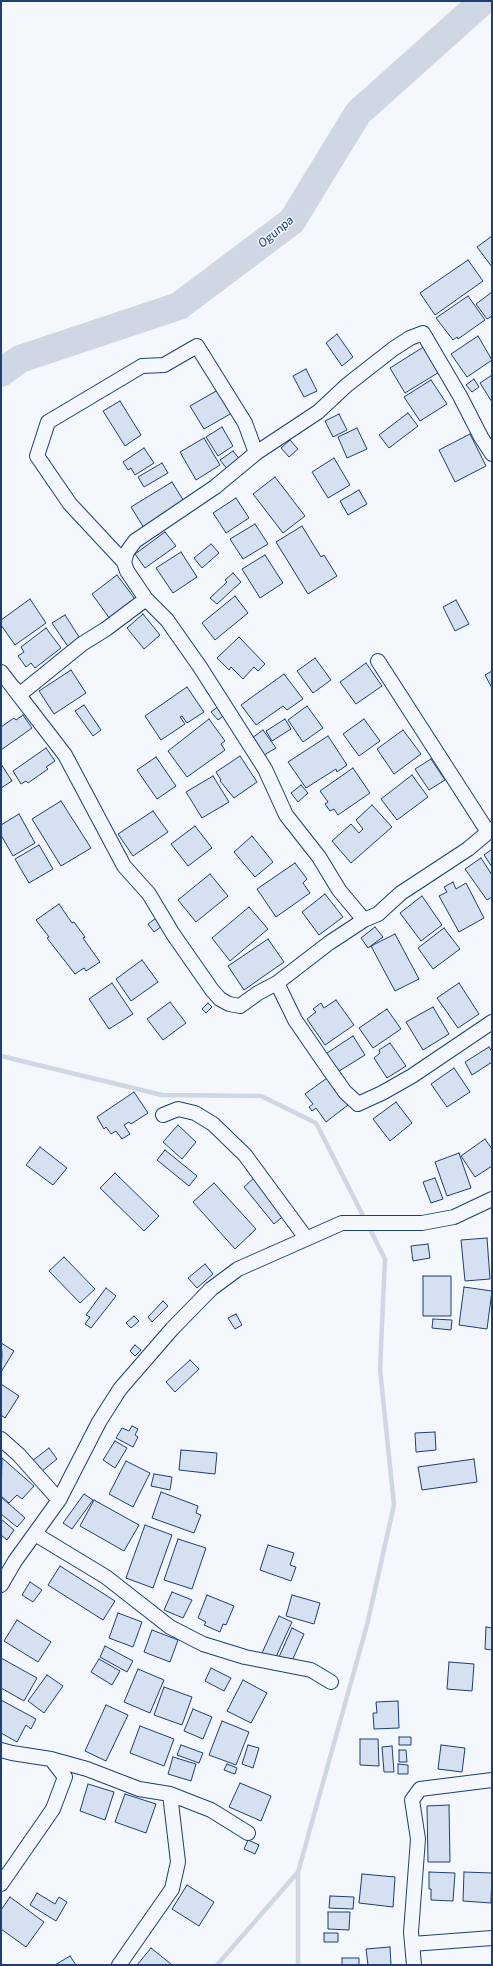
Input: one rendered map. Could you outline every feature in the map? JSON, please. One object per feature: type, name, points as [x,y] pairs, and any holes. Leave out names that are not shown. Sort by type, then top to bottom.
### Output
[{"type":"street","points":[[124,562],[127,552],[135,541],[215,487],[256,453],[318,412],[347,385],[393,349],[410,338],[423,333],[492,454]]},
{"type":"street","points":[[256,453],[245,423],[197,346],[164,365],[142,366],[114,381],[48,422],[37,456],[70,504],[124,562],[127,571],[146,600],[167,620],[200,667],[265,769],[286,815],[319,857],[339,890],[364,920]]},
{"type":"street","points":[[1,672],[19,695],[82,644],[106,629],[146,600]]},
{"type":"street","points":[[1,672],[65,755],[124,866],[149,894],[173,934],[220,999],[229,1004],[240,1006],[258,993],[277,983],[329,943],[364,920],[378,914],[401,893],[468,849],[490,831],[378,661]]},
{"type":"street","points":[[277,983],[295,1020],[345,1092],[358,1104],[382,1093],[412,1076],[492,1022]]},
{"type":"street","points":[[163,1115],[178,1109],[195,1113],[214,1124],[245,1155],[306,1238]]},
{"type":"street","points":[[1,1585],[15,1561],[59,1500],[100,1422],[120,1389],[172,1329],[211,1289],[238,1269],[342,1223],[422,1223],[454,1217],[492,1199]]},
{"type":"street","points":[[1,1439],[19,1455],[59,1500]]},
{"type":"street","points":[[35,1534],[106,1577],[170,1627],[203,1644],[245,1657],[279,1665],[311,1670],[331,1682]]},
{"type":"street","points":[[1,1750],[51,1759],[87,1769],[139,1789],[170,1794],[211,1810],[248,1833]]},
{"type":"street","points":[[1,1884],[53,1809],[65,1777],[51,1759]]},
{"type":"street","points":[[414,1965],[410,1932],[418,1839],[412,1800],[420,1789],[492,1780]]},
{"type":"street","points":[[119,1965],[172,1888],[178,1862],[170,1794]]},
{"type":"street","points":[[412,1944],[492,1938]]},
{"type":"building","points":[[492,236],[492,267],[477,247]]},
{"type":"building","points":[[468,260],[483,281],[435,315],[420,293]]},
{"type":"building","points":[[492,292],[492,316],[487,319],[476,304]]},
{"type":"building","points":[[468,296],[485,320],[458,339],[457,337],[453,340],[436,318]]},
{"type":"building","points":[[337,334],[353,357],[342,366],[326,343]]},
{"type":"building","points":[[478,336],[492,360],[467,377],[451,354]]},
{"type":"building","points":[[425,346],[441,371],[405,393],[390,368]]},
{"type":"building","points":[[306,369],[317,391],[304,397],[293,376]]},
{"type":"building","points":[[492,375],[492,402],[480,383]]},
{"type":"building","points":[[474,379],[479,387],[472,392],[466,385]]},
{"type":"building","points":[[431,380],[447,404],[420,421],[404,397]]},
{"type":"building","points":[[218,390],[232,413],[204,429],[190,406]]},
{"type":"building","points":[[120,401],[141,435],[125,446],[103,411]]},
{"type":"building","points":[[408,413],[418,426],[389,448],[379,435]]},
{"type":"building","points":[[339,414],[347,430],[333,437],[325,421]]},
{"type":"building","points":[[222,427],[233,446],[218,456],[206,437]]},
{"type":"building","points":[[357,428],[367,449],[347,458],[338,437]]},
{"type":"building","points":[[470,434],[486,466],[455,482],[439,450]]},
{"type":"building","points":[[204,438],[220,465],[196,480],[180,452]]},
{"type":"building","points":[[290,440],[298,449],[289,457],[281,448]]},
{"type":"building","points":[[144,448],[154,463],[135,475],[131,468],[128,470],[123,462]]},
{"type":"building","points":[[233,451],[241,461],[228,470],[220,460]]},
{"type":"building","points":[[334,458],[350,485],[328,498],[312,472]]},
{"type":"building","points":[[162,463],[168,473],[144,487],[138,477]]},
{"type":"building","points":[[275,477],[305,516],[283,533],[253,494]]},
{"type":"building","points":[[172,482],[185,503],[144,528],[131,507]]},
{"type":"building","points":[[359,490],[367,504],[348,515],[340,501]]},
{"type":"building","points":[[236,498],[249,518],[226,533],[213,513]]},
{"type":"building","points":[[255,524],[268,544],[243,559],[230,539]]},
{"type":"building","points":[[302,526],[321,557],[324,555],[337,576],[308,594],[276,542]]},
{"type":"building","points":[[165,532],[176,546],[145,568],[135,554]]},
{"type":"building","points":[[211,544],[219,553],[202,568],[194,558]]},
{"type":"building","points":[[181,552],[197,577],[173,593],[156,568]]},
{"type":"building","points":[[265,555],[283,583],[260,598],[242,569]]},
{"type":"building","points":[[233,573],[241,582],[217,604],[210,598],[227,582],[225,580]]},
{"type":"building","points":[[117,575],[135,599],[110,619],[92,594]]},
{"type":"building","points":[[235,596],[248,613],[215,640],[202,623]]},
{"type":"building","points":[[30,599],[46,623],[15,645],[1,625],[1,620]]},
{"type":"building","points":[[456,600],[469,624],[455,631],[443,607]]},
{"type":"building","points":[[143,614],[160,635],[144,649],[127,628]]},
{"type":"building","points":[[65,615],[81,640],[69,648],[52,623]]},
{"type":"building","points":[[46,628],[61,648],[35,668],[31,663],[26,667],[18,656],[24,652],[21,647]]},
{"type":"building","points":[[239,637],[265,664],[258,671],[254,667],[243,679],[231,667],[229,670],[217,658]]},
{"type":"building","points":[[315,658],[331,680],[313,693],[297,671]]},
{"type":"building","points":[[366,663],[382,686],[356,704],[340,682]]},
{"type":"building","points":[[71,670],[86,693],[54,714],[39,691]]},
{"type":"building","points":[[492,671],[492,688],[485,675]]},
{"type":"building","points":[[284,674],[303,699],[287,710],[283,706],[256,725],[241,705]]},
{"type":"building","points":[[187,687],[204,712],[187,723],[182,716],[180,717],[185,724],[161,740],[145,716]]},
{"type":"building","points":[[84,705],[101,730],[93,736],[75,711]]},
{"type":"building","points":[[220,705],[227,713],[218,720],[211,712]]},
{"type":"building","points":[[307,706],[323,728],[303,742],[288,720]]},
{"type":"building","points":[[23,715],[32,728],[1,750],[1,727],[14,718],[16,720]]},
{"type":"building","points":[[209,719],[225,741],[221,744],[225,750],[187,777],[168,751]]},
{"type":"building","points":[[285,719],[291,729],[272,741],[266,731]]},
{"type":"building","points":[[364,719],[380,741],[359,756],[343,734]]},
{"type":"building","points":[[263,730],[276,748],[264,755],[252,738]]},
{"type":"building","points":[[403,730],[421,754],[394,774],[377,749]]},
{"type":"building","points":[[328,736],[347,765],[337,772],[336,769],[306,788],[288,762]]},
{"type":"building","points":[[46,748],[55,761],[46,767],[48,769],[28,783],[26,781],[21,784],[13,771]]},
{"type":"building","points":[[240,756],[257,782],[234,798],[220,781],[221,780],[216,772]]},
{"type":"building","points":[[156,757],[176,786],[157,799],[137,770]]},
{"type":"building","points":[[431,759],[445,780],[429,790],[415,769]]},
{"type":"building","points":[[1,764],[12,781],[1,788]]},
{"type":"building","points":[[353,768],[370,793],[338,815],[334,809],[330,811],[325,804],[328,802],[320,791]]},
{"type":"building","points":[[412,775],[428,797],[397,820],[381,799]]},
{"type":"building","points":[[213,776],[229,802],[202,818],[186,792]]},
{"type":"building","points":[[301,785],[308,793],[298,802],[291,793]]},
{"type":"building","points":[[61,801],[91,848],[61,866],[32,819]]},
{"type":"building","points":[[372,805],[392,827],[351,863],[332,841],[351,824],[359,833],[363,829],[356,820]]},
{"type":"building","points":[[153,811],[168,832],[133,856],[118,834]]},
{"type":"building","points":[[19,814],[35,843],[13,856],[1,835],[1,825]]},
{"type":"building","points":[[195,826],[212,848],[188,866],[171,844]]},
{"type":"building","points":[[252,836],[273,862],[255,877],[234,852]]},
{"type":"building","points":[[39,845],[53,869],[29,883],[15,859]]},
{"type":"building","points":[[492,849],[492,867],[484,855]]},
{"type":"building","points":[[481,858],[492,875],[492,897],[487,900],[465,869]]},
{"type":"building","points":[[295,863],[307,879],[303,883],[310,893],[276,917],[257,889]]},
{"type":"building","points":[[210,874],[228,896],[196,922],[178,900]]},
{"type":"building","points":[[453,882],[456,889],[466,883],[484,918],[459,932],[439,896],[447,892],[444,887]]},
{"type":"building","points":[[325,894],[343,917],[319,935],[302,912]]},
{"type":"building","points":[[422,896],[442,925],[421,941],[400,913]]},
{"type":"building","points":[[59,904],[72,923],[74,922],[85,937],[83,938],[100,962],[86,971],[84,968],[75,974],[47,938],[49,937],[36,920]]},
{"type":"building","points":[[249,907],[268,929],[230,961],[212,938]]},
{"type":"building","points":[[156,918],[162,926],[154,932],[148,924]]},
{"type":"building","points":[[375,927],[383,937],[368,948],[361,938]]},
{"type":"building","points":[[444,928],[460,949],[433,969],[418,948]]},
{"type":"building","points":[[395,934],[419,979],[395,991],[371,946]]},
{"type":"building","points":[[268,939],[284,962],[244,990],[228,966]]},
{"type":"building","points":[[142,960],[158,982],[131,1001],[116,979]]},
{"type":"building","points":[[112,983],[133,1014],[109,1029],[89,999]]},
{"type":"building","points":[[459,983],[479,1014],[458,1028],[437,998]]},
{"type":"building","points":[[336,1000],[354,1025],[325,1045],[307,1019],[316,1012],[313,1009],[321,1003],[324,1008]]},
{"type":"building","points":[[170,1002],[186,1023],[163,1040],[147,1019]]},
{"type":"building","points":[[208,1003],[212,1007],[206,1013],[202,1009]]},
{"type":"building","points":[[433,1007],[449,1034],[423,1050],[406,1022]]},
{"type":"building","points":[[387,1009],[401,1029],[373,1048],[359,1028]]},
{"type":"building","points":[[353,1036],[365,1055],[336,1073],[324,1055]]},
{"type":"building","points":[[390,1043],[406,1066],[387,1078],[374,1058],[380,1053],[379,1050]]},
{"type":"building","points":[[489,1047],[492,1052],[492,1062],[472,1075],[465,1062]]},
{"type":"building","points":[[454,1068],[470,1092],[447,1107],[431,1084]]},
{"type":"building","points":[[327,1078],[348,1105],[326,1122],[316,1108],[312,1111],[309,1107],[313,1104],[305,1094]]},
{"type":"building","points":[[134,1092],[148,1113],[131,1124],[129,1122],[124,1125],[130,1134],[122,1139],[116,1131],[111,1134],[106,1127],[104,1129],[97,1117]]},
{"type":"building","points":[[396,1102],[412,1123],[390,1141],[373,1119]]},
{"type":"building","points":[[178,1125],[196,1142],[182,1159],[163,1142]]},
{"type":"building","points":[[485,1139],[492,1149],[492,1166],[475,1177],[461,1156]]},
{"type":"building","points":[[40,1147],[67,1168],[53,1185],[26,1165]]},
{"type":"building","points":[[165,1150],[197,1176],[189,1186],[157,1160]]},
{"type":"building","points":[[459,1153],[471,1188],[447,1196],[435,1162]]},
{"type":"building","points":[[115,1173],[159,1216],[144,1231],[100,1188]]},
{"type":"building","points":[[256,1176],[287,1213],[274,1224],[244,1187]]},
{"type":"building","points":[[435,1178],[443,1199],[431,1203],[423,1182]]},
{"type":"building","points":[[214,1183],[256,1229],[235,1249],[193,1202]]},
{"type":"building","points":[[487,1238],[490,1279],[465,1281],[461,1240]]},
{"type":"building","points":[[428,1244],[430,1258],[413,1261],[411,1246]]},
{"type":"building","points":[[64,1257],[95,1289],[80,1303],[49,1271]]},
{"type":"building","points":[[205,1264],[213,1274],[197,1288],[188,1278]]},
{"type":"building","points":[[423,1276],[451,1276],[451,1316],[423,1316]]},
{"type":"building","points":[[464,1287],[492,1291],[487,1329],[459,1325]]},
{"type":"building","points":[[106,1288],[116,1296],[91,1328],[85,1324],[90,1317],[86,1315]]},
{"type":"building","points":[[163,1301],[168,1306],[152,1322],[148,1317]]},
{"type":"building","points":[[236,1314],[242,1325],[235,1329],[228,1318]]},
{"type":"building","points":[[134,1316],[139,1321],[131,1328],[126,1323]]},
{"type":"building","points":[[433,1319],[452,1320],[451,1330],[432,1328]]},
{"type":"building","points":[[1,1343],[14,1351],[1,1372],[2,1354]]},
{"type":"building","points":[[135,1345],[141,1350],[135,1356],[130,1351]]},
{"type":"building","points":[[190,1360],[199,1369],[175,1392],[166,1382]]},
{"type":"building","points":[[1,1384],[19,1396],[5,1418],[1,1415]]},
{"type":"building","points":[[132,1426],[138,1429],[135,1435],[138,1437],[133,1447],[116,1438],[122,1428],[129,1431]]},
{"type":"building","points":[[435,1432],[436,1450],[416,1452],[415,1433]]},
{"type":"building","points":[[115,1441],[127,1448],[115,1468],[103,1460]]},
{"type":"building","points":[[49,1448],[57,1459],[41,1472],[32,1461]]},
{"type":"building","points":[[181,1450],[217,1453],[215,1474],[179,1470]]},
{"type":"building","points":[[2,1458],[34,1486],[22,1499],[17,1495],[9,1503],[1,1496]]},
{"type":"building","points":[[474,1459],[477,1482],[422,1490],[418,1467]]},
{"type":"building","points":[[126,1461],[150,1473],[133,1507],[109,1494]]},
{"type":"building","points":[[154,1474],[172,1477],[170,1490],[151,1486]]},
{"type":"building","points":[[161,1492],[198,1506],[196,1513],[201,1515],[194,1533],[152,1518]]},
{"type":"building","points":[[84,1494],[93,1500],[72,1529],[63,1523]]},
{"type":"building","points":[[1,1497],[25,1518],[17,1527],[1,1514]]},
{"type":"building","points":[[94,1500],[139,1525],[124,1551],[80,1526]]},
{"type":"building","points":[[1,1519],[14,1530],[7,1540],[1,1535]]},
{"type":"building","points":[[145,1525],[172,1535],[153,1588],[126,1578]]},
{"type":"building","points":[[178,1539],[206,1548],[192,1589],[164,1580]]},
{"type":"building","points":[[268,1545],[294,1553],[290,1565],[296,1567],[291,1581],[260,1570]]},
{"type":"building","points":[[60,1566],[115,1601],[103,1620],[48,1585]]},
{"type":"building","points":[[30,1582],[42,1590],[33,1602],[22,1595]]},
{"type":"building","points":[[172,1592],[192,1600],[183,1618],[164,1610]]},
{"type":"building","points":[[207,1595],[234,1606],[226,1625],[223,1624],[220,1632],[204,1625],[206,1622],[198,1618]]},
{"type":"building","points":[[292,1595],[320,1603],[314,1624],[286,1616]]},
{"type":"building","points":[[118,1613],[142,1622],[133,1647],[109,1638]]},
{"type":"building","points":[[279,1616],[292,1622],[275,1659],[262,1653]]},
{"type":"building","points":[[17,1620],[51,1642],[38,1662],[4,1641]]},
{"type":"building","points":[[486,1627],[492,1628],[492,1650],[485,1649]]},
{"type":"building","points":[[292,1628],[304,1634],[291,1663],[279,1657]]},
{"type":"building","points":[[152,1630],[178,1640],[170,1662],[144,1652]]},
{"type":"building","points":[[105,1646],[133,1661],[127,1672],[100,1657]]},
{"type":"building","points":[[1,1658],[37,1678],[24,1701],[1,1688]]},
{"type":"building","points":[[99,1659],[120,1671],[112,1685],[91,1672]]},
{"type":"building","points":[[449,1662],[474,1664],[472,1691],[447,1689]]},
{"type":"building","points":[[211,1668],[231,1678],[224,1691],[205,1681]]},
{"type":"building","points":[[138,1669],[164,1680],[150,1713],[124,1702]]},
{"type":"building","points":[[47,1675],[63,1686],[44,1713],[28,1701]]},
{"type":"building","points":[[243,1680],[267,1693],[251,1723],[227,1711]]},
{"type":"building","points":[[164,1687],[192,1697],[182,1725],[154,1715]]},
{"type":"building","points":[[1,1700],[36,1719],[31,1729],[26,1725],[17,1742],[1,1733]]},
{"type":"building","points":[[398,1701],[399,1728],[374,1729],[373,1713],[377,1713],[376,1702]]},
{"type":"building","points":[[106,1705],[128,1715],[106,1761],[85,1751]]},
{"type":"building","points":[[193,1709],[212,1717],[203,1739],[184,1731]]},
{"type":"building","points":[[222,1721],[249,1732],[236,1765],[209,1755]]},
{"type":"building","points":[[140,1726],[174,1739],[164,1766],[130,1753]]},
{"type":"building","points":[[399,1737],[411,1737],[411,1745],[399,1745]]},
{"type":"building","points":[[360,1739],[378,1739],[379,1766],[360,1765]]},
{"type":"building","points":[[181,1745],[203,1753],[199,1763],[177,1755]]},
{"type":"building","points":[[248,1745],[259,1748],[253,1768],[242,1764]]},
{"type":"building","points":[[441,1745],[465,1748],[462,1772],[438,1769]]},
{"type":"building","points":[[392,1746],[394,1772],[384,1772],[382,1747]]},
{"type":"building","points":[[399,1750],[406,1750],[407,1762],[399,1762]]},
{"type":"building","points":[[173,1757],[196,1764],[191,1781],[168,1774]]},
{"type":"building","points":[[227,1764],[237,1768],[235,1774],[224,1770]]},
{"type":"building","points":[[398,1764],[408,1765],[408,1774],[398,1774]]},
{"type":"building","points":[[240,1783],[271,1796],[261,1821],[229,1807]]},
{"type":"building","points":[[88,1784],[114,1792],[105,1820],[80,1811]]},
{"type":"building","points":[[125,1794],[156,1804],[146,1833],[115,1822]]},
{"type":"building","points":[[449,1805],[450,1862],[428,1862],[427,1806]]},
{"type":"building","points":[[248,1840],[259,1845],[255,1854],[244,1849]]},
{"type":"building","points":[[429,1872],[455,1873],[453,1901],[431,1900],[431,1889],[429,1889]]},
{"type":"building","points":[[464,1872],[492,1873],[491,1903],[463,1901]]},
{"type":"building","points":[[362,1874],[395,1877],[393,1907],[359,1903]]},
{"type":"building","points":[[187,1885],[214,1902],[199,1926],[172,1909]]},
{"type":"building","points":[[37,1893],[55,1904],[59,1897],[67,1902],[56,1921],[30,1905]]},
{"type":"building","points":[[330,1896],[354,1897],[353,1909],[329,1908]]},
{"type":"building","points":[[10,1897],[44,1922],[26,1947],[1,1929],[1,1910]]},
{"type":"building","points":[[328,1912],[350,1912],[349,1930],[328,1929]]},
{"type":"building","points":[[324,1933],[338,1933],[338,1942],[324,1942]]},
{"type":"building","points":[[390,1947],[391,1965],[368,1965],[366,1949]]},
{"type":"building","points":[[151,1948],[171,1964],[171,1965],[137,1965]]},
{"type":"building","points":[[70,1956],[76,1965],[55,1965]]},
{"type":"building","points":[[342,1958],[359,1958],[359,1965],[342,1965]]},
{"type":"waterway","name":"Ogunpa","points":[[1,373],[20,359],[179,306],[292,221],[358,113],[483,1]]},
{"type":"waterway","points":[[1,1056],[162,1095],[261,1096],[316,1123],[385,1259],[380,1369],[394,1505],[367,1625],[298,1872],[298,1965]]},
{"type":"waterway","points":[[217,1965],[298,1872]]}]
